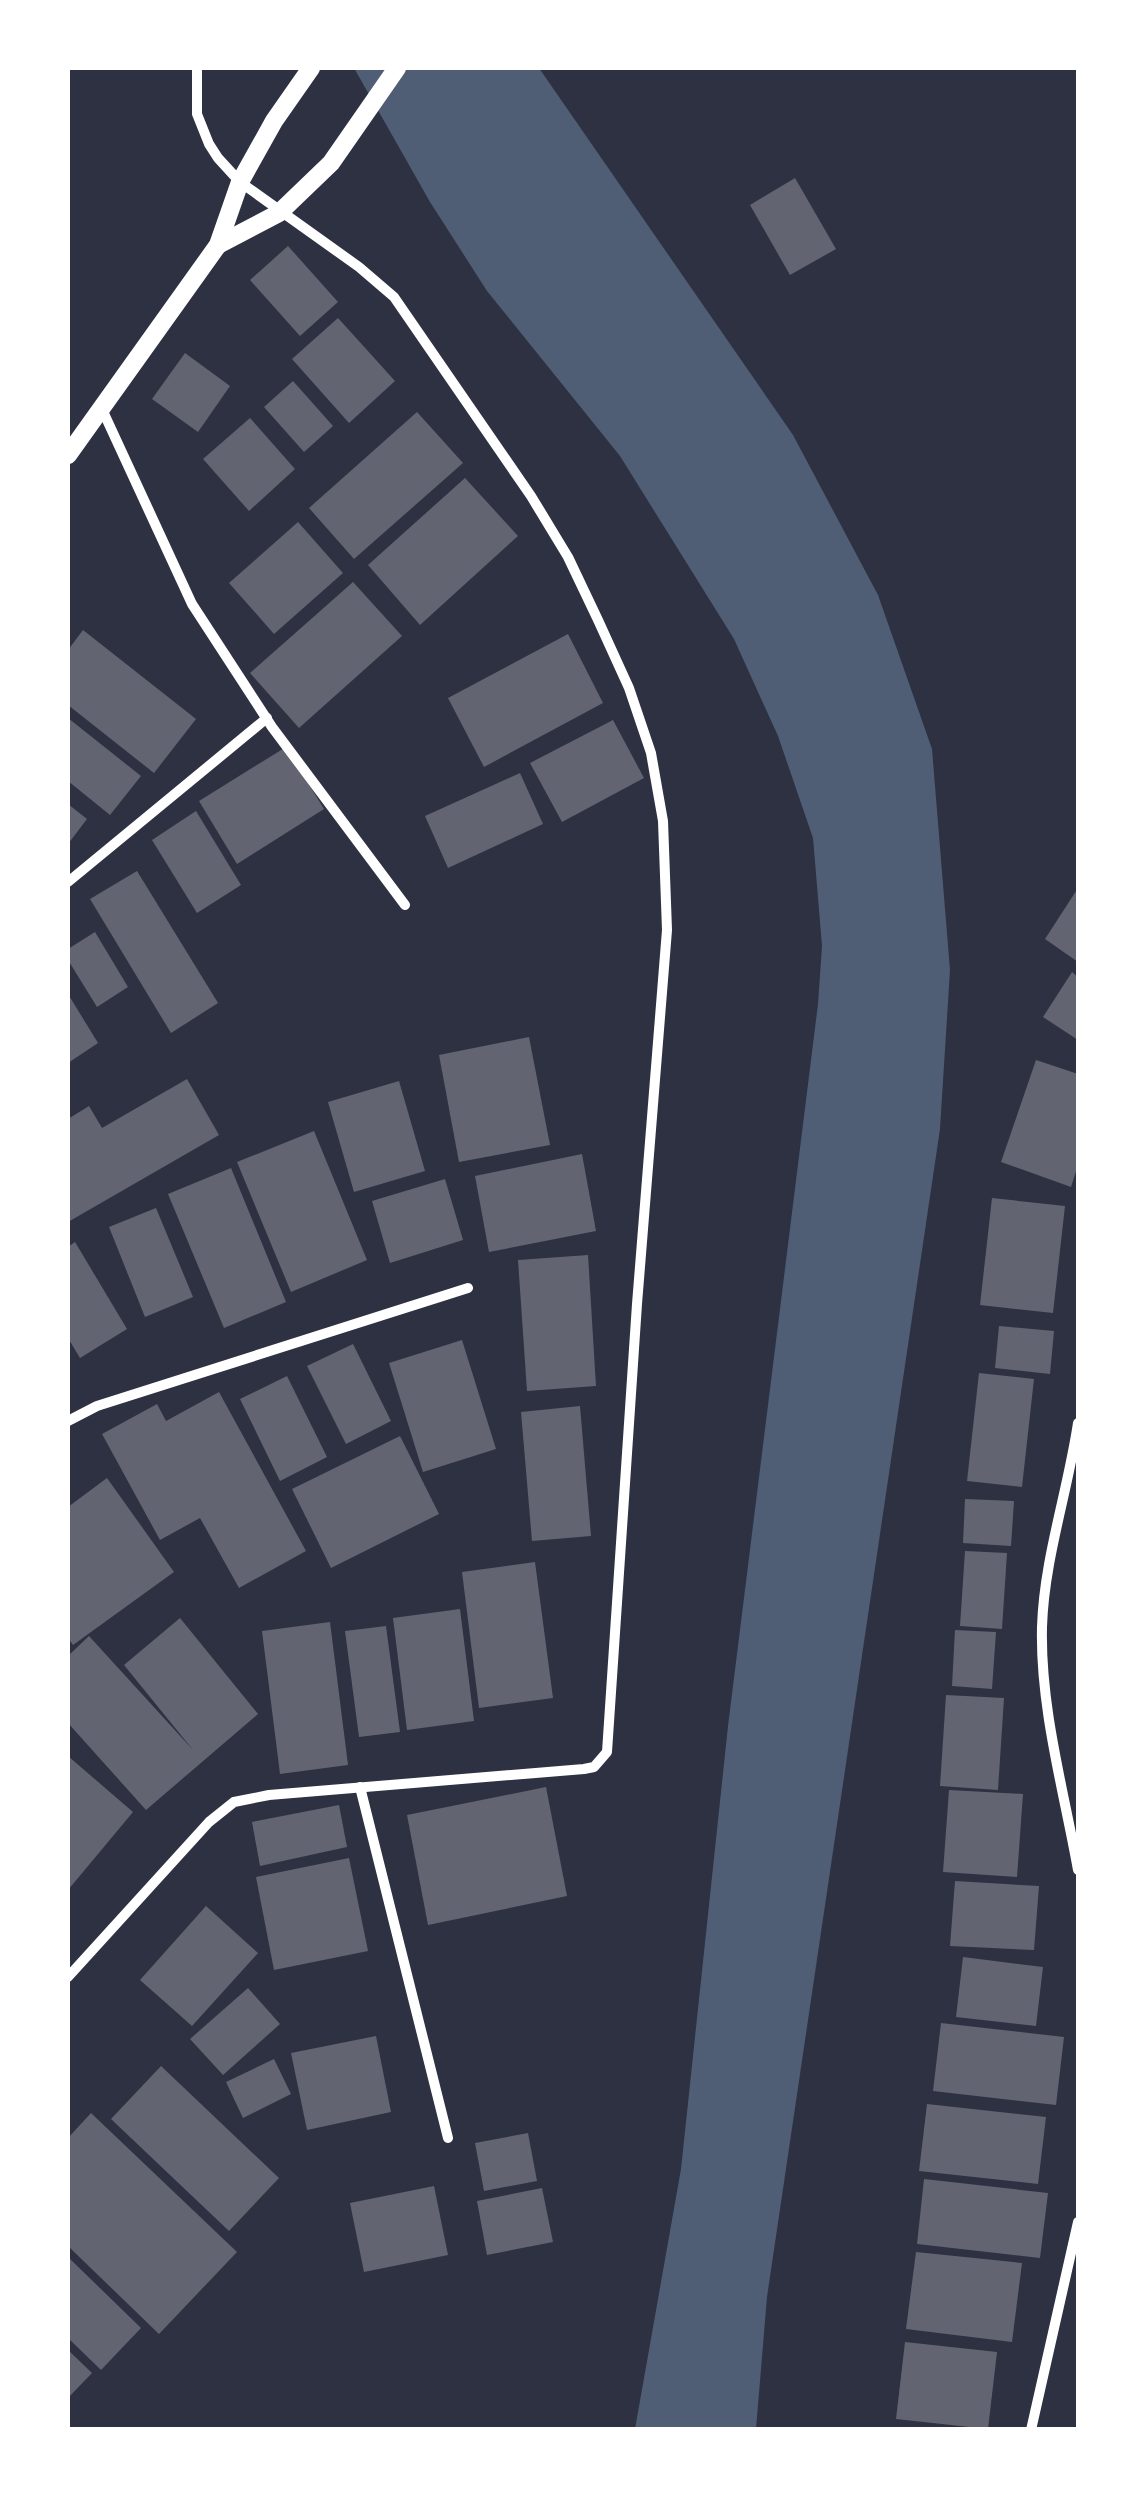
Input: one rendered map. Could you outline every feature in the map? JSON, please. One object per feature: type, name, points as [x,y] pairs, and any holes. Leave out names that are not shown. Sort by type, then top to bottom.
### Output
[{"type":"street","points":[[68,1976],[222,1810],[250,1798],[584,1770],[594,1767],[607,1752],[636,1304],[667,930],[663,821],[651,753],[629,688],[568,557],[532,496],[394,297],[358,266],[279,213],[240,182],[218,158],[202,131],[195,97],[196,68]]},
{"type":"street","points":[[68,455],[218,245],[240,182],[274,120],[311,68]]},
{"type":"street","points":[[218,245],[279,213],[331,163],[397,68]]},
{"type":"street","points":[[100,406],[192,604],[268,718],[405,905]]},
{"type":"street","points":[[68,882],[268,718]]},
{"type":"street","points":[[68,1421],[114,1400],[468,1288]]},
{"type":"street","points":[[1078,1424],[1074,1481],[1047,1577],[1042,1628],[1047,1696],[1078,1870]]},
{"type":"street","points":[[360,1787],[448,2138]]},
{"type":"street","points":[[1031,2430],[1078,2222]]},
{"type":"water","points":[[354,68],[539,68],[793,435],[878,595],[932,749],[950,970],[940,1129],[767,2297],[756,2429],[635,2429],[681,2169],[728,1726],[818,1004],[822,946],[813,838],[778,736],[734,639],[620,456],[487,291],[430,202]]},
{"type":"building","points":[[795,178],[836,249],[790,275],[750,205]]},
{"type":"building","points":[[288,246],[338,302],[300,336],[250,280]]},
{"type":"building","points":[[338,318],[395,381],[349,423],[292,359]]},
{"type":"building","points":[[185,353],[230,386],[198,432],[152,399]]},
{"type":"building","points":[[293,381],[333,426],[304,452],[264,407]]},
{"type":"building","points":[[417,412],[463,463],[354,559],[309,508]]},
{"type":"building","points":[[250,418],[295,469],[249,511],[203,459]]},
{"type":"building","points":[[465,478],[518,536],[420,625],[368,565]]},
{"type":"building","points":[[298,522],[343,573],[274,634],[229,583]]},
{"type":"building","points":[[353,582],[402,636],[299,728],[250,673]]},
{"type":"building","points":[[83,630],[196,719],[154,773],[68,705],[68,650]]},
{"type":"building","points":[[568,634],[603,703],[484,767],[448,698]]},
{"type":"building","points":[[68,718],[141,776],[110,815],[68,781]]},
{"type":"building","points":[[613,720],[644,778],[562,822],[530,763]]},
{"type":"building","points":[[286,747],[324,809],[237,864],[199,801]]},
{"type":"building","points":[[520,773],[543,824],[448,868],[425,816]]},
{"type":"building","points":[[68,804],[87,819],[68,844]]},
{"type":"building","points":[[196,811],[241,885],[197,913],[152,840]]},
{"type":"building","points":[[137,871],[218,1003],[171,1033],[90,899]]},
{"type":"building","points":[[1078,888],[1078,962],[1045,939]]},
{"type":"building","points":[[95,932],[128,987],[97,1007],[68,960],[68,949]]},
{"type":"building","points":[[1072,972],[1078,977],[1078,1040],[1043,1017]]},
{"type":"building","points":[[68,994],[98,1043],[68,1063]]},
{"type":"building","points":[[529,1037],[550,1145],[459,1162],[439,1055]]},
{"type":"building","points":[[1036,1060],[1078,1074],[1078,1165],[1071,1187],[1001,1162]]},
{"type":"building","points":[[187,1079],[219,1135],[68,1222],[68,1119],[89,1106],[102,1128]]},
{"type":"building","points":[[399,1081],[425,1171],[354,1192],[328,1102]]},
{"type":"building","points":[[314,1131],[367,1260],[291,1292],[237,1162]]},
{"type":"building","points":[[582,1154],[596,1231],[489,1252],[475,1176]]},
{"type":"building","points":[[231,1168],[286,1302],[224,1328],[168,1194]]},
{"type":"building","points":[[445,1179],[463,1240],[390,1263],[372,1201]]},
{"type":"building","points":[[992,1198],[1065,1206],[1053,1313],[980,1305]]},
{"type":"building","points":[[156,1208],[193,1297],[145,1317],[109,1227]]},
{"type":"building","points":[[75,1242],[127,1329],[80,1358],[68,1338],[68,1247]]},
{"type":"building","points":[[588,1255],[596,1386],[527,1391],[518,1260]]},
{"type":"building","points":[[999,1326],[1054,1331],[1050,1374],[995,1368]]},
{"type":"building","points":[[462,1340],[496,1449],[423,1472],[389,1363]]},
{"type":"building","points":[[353,1344],[391,1421],[346,1444],[307,1366]]},
{"type":"building","points":[[979,1373],[1034,1379],[1022,1487],[967,1481]]},
{"type":"building","points":[[287,1376],[327,1457],[280,1481],[240,1399]]},
{"type":"building","points":[[219,1392],[306,1551],[239,1588],[200,1518],[160,1540],[102,1434],[157,1404],[166,1421]]},
{"type":"building","points":[[580,1406],[591,1536],[532,1541],[521,1412]]},
{"type":"building","points":[[400,1436],[439,1514],[331,1568],[292,1489]]},
{"type":"building","points":[[107,1478],[174,1572],[73,1645],[68,1638],[68,1507]]},
{"type":"building","points":[[965,1499],[1014,1501],[1011,1546],[963,1543]]},
{"type":"building","points":[[965,1551],[1007,1553],[1002,1629],[960,1626]]},
{"type":"building","points":[[535,1562],[553,1698],[479,1708],[462,1572]]},
{"type":"building","points":[[460,1609],[474,1721],[407,1730],[393,1618]]},
{"type":"building","points":[[180,1618],[258,1714],[146,1810],[68,1723],[68,1656],[89,1636],[193,1750],[124,1665]]},
{"type":"building","points":[[330,1622],[348,1765],[280,1774],[262,1631]]},
{"type":"building","points":[[386,1626],[400,1732],[359,1737],[345,1631]]},
{"type":"building","points":[[955,1630],[996,1632],[992,1689],[952,1686]]},
{"type":"building","points":[[946,1695],[1004,1698],[998,1790],[940,1786]]},
{"type":"building","points":[[68,1756],[133,1812],[68,1890]]},
{"type":"building","points":[[546,1787],[567,1896],[428,1925],[407,1815]]},
{"type":"building","points":[[949,1790],[1023,1794],[1017,1877],[943,1872]]},
{"type":"building","points":[[339,1805],[347,1847],[260,1866],[252,1822]]},
{"type":"building","points":[[349,1858],[368,1951],[274,1970],[256,1877]]},
{"type":"building","points":[[955,1881],[1039,1886],[1034,1950],[950,1946]]},
{"type":"building","points":[[206,1906],[258,1953],[192,2026],[140,1980]]},
{"type":"building","points":[[963,1957],[1043,1967],[1036,2026],[956,2017]]},
{"type":"building","points":[[248,1988],[280,2024],[223,2075],[190,2039]]},
{"type":"building","points":[[941,2023],[1064,2037],[1056,2105],[933,2091]]},
{"type":"building","points":[[376,2036],[391,2112],[307,2130],[291,2053]]},
{"type":"building","points":[[274,2059],[291,2094],[243,2118],[226,2082]]},
{"type":"building","points":[[161,2066],[279,2178],[229,2231],[111,2119]]},
{"type":"building","points":[[927,2104],[1046,2117],[1038,2184],[919,2171]]},
{"type":"building","points":[[91,2113],[237,2252],[159,2334],[68,2246],[68,2138]]},
{"type":"building","points":[[528,2133],[537,2181],[484,2191],[475,2143]]},
{"type":"building","points":[[924,2179],[1048,2193],[1040,2258],[917,2244]]},
{"type":"building","points":[[434,2186],[448,2255],[364,2272],[350,2203]]},
{"type":"building","points":[[542,2188],[553,2242],[487,2255],[477,2201]]},
{"type":"building","points":[[916,2252],[1022,2263],[1012,2342],[906,2329]]},
{"type":"building","points":[[68,2257],[141,2328],[101,2370],[68,2338]]},
{"type":"building","points":[[905,2342],[997,2352],[988,2429],[896,2419]]},
{"type":"building","points":[[68,2350],[92,2373],[68,2398]]}]
